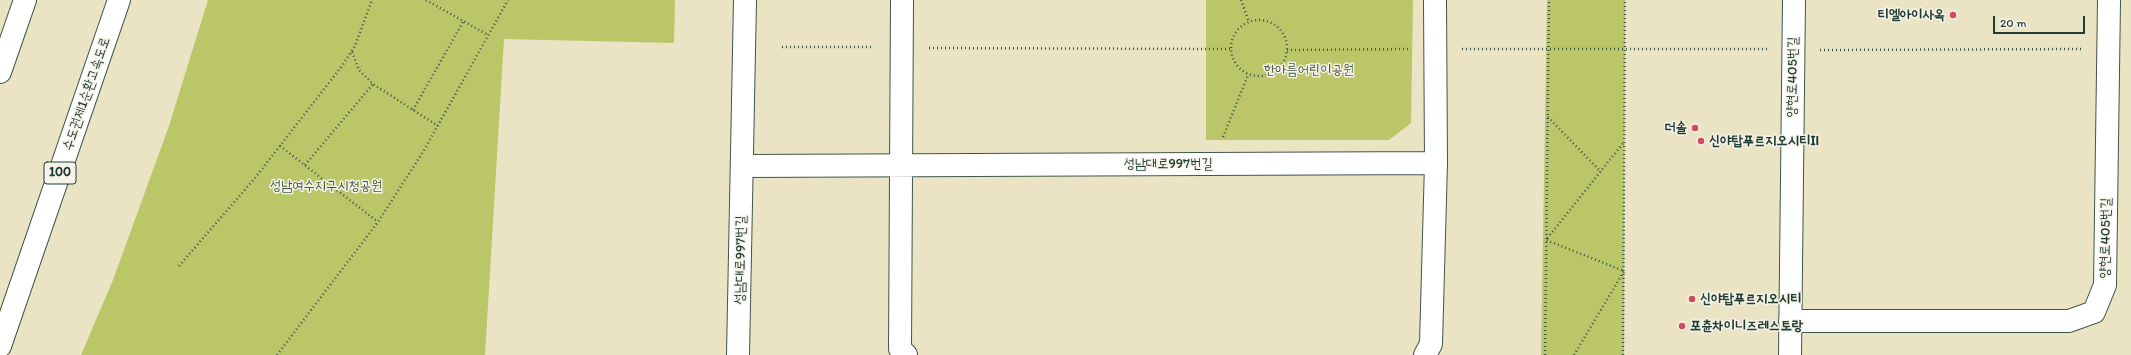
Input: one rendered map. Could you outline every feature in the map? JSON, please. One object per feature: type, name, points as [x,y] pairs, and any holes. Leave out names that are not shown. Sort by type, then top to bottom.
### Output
[{"type":"main road","points":[[0,72],[25,0]]},
{"type":"main road","name":"수도권제1순환고속도로","points":[[0,346],[119,0]]},
{"type":"main road","name":"성남대로997번길","points":[[738,355],[743,166],[745,0]]},
{"type":"main road","points":[[902,0],[900,349],[906,355]]},
{"type":"main road","points":[[1425,355],[1431,344],[1436,163],[1435,0]]},
{"type":"main road","name":"양현로405번길","points":[[1790,355],[1794,0]]},
{"type":"main road","name":"양현로405번길","points":[[1790,321],[2069,321],[2094,312],[2105,285],[2109,0]]},
{"type":"main road","name":"성남대로997번길","points":[[743,166],[1436,163]]},
{"type":"path","points":[[178,266],[255,178],[352,51],[366,20],[372,0]]},
{"type":"path","points":[[426,0],[488,35]]},
{"type":"path","points":[[277,355],[378,222],[438,126],[508,0]]},
{"type":"path","points":[[1240,0],[1249,22]]},
{"type":"path","points":[[1545,355],[1549,0]]},
{"type":"path","points":[[1623,355],[1624,0]]},
{"type":"path","points":[[1259,20],[1275,26],[1283,34],[1288,50],[1281,64],[1275,71],[1266,75],[1248,75],[1237,66],[1232,58],[1230,49],[1235,33],[1249,22],[1259,20]]},
{"type":"path","points":[[413,110],[463,22]]},
{"type":"path","points":[[782,47],[1230,49]]},
{"type":"path","points":[[1288,50],[1435,49]]},
{"type":"path","points":[[352,51],[358,70],[373,84],[438,126]]},
{"type":"path","points":[[1212,164],[1248,75]]},
{"type":"path","points":[[305,166],[373,84]]},
{"type":"path","points":[[1548,117],[1601,172]]},
{"type":"path","points":[[1546,240],[1624,142]]},
{"type":"path","points":[[280,146],[378,222]]},
{"type":"path","points":[[1546,240],[1624,271]]},
{"type":"path","points":[[1574,355],[1624,271]]},
{"type":"green space","name":"성남여수지구시청공원","points":[[208,0],[675,0],[674,43],[504,39],[485,355],[81,355],[113,280],[169,126]]},
{"type":"green space","name":"한아름어린이공원","points":[[1206,0],[1413,0],[1411,123],[1389,140],[1206,140]]},
{"type":"green space","points":[[1547,0],[1625,0],[1624,355],[1541,355]]},
{"type":"place","name":"티엘아이사옥","points":[[1953,15]]},
{"type":"place","name":"더솔","points":[[1695,128]]},
{"type":"place","name":"신야탑푸르지오시티II","points":[[1701,141]]},
{"type":"place","name":"신야탑푸르지오시티","points":[[1692,299]]},
{"type":"place","name":"포츈차이니즈레스토랑","points":[[1682,326]]}]
